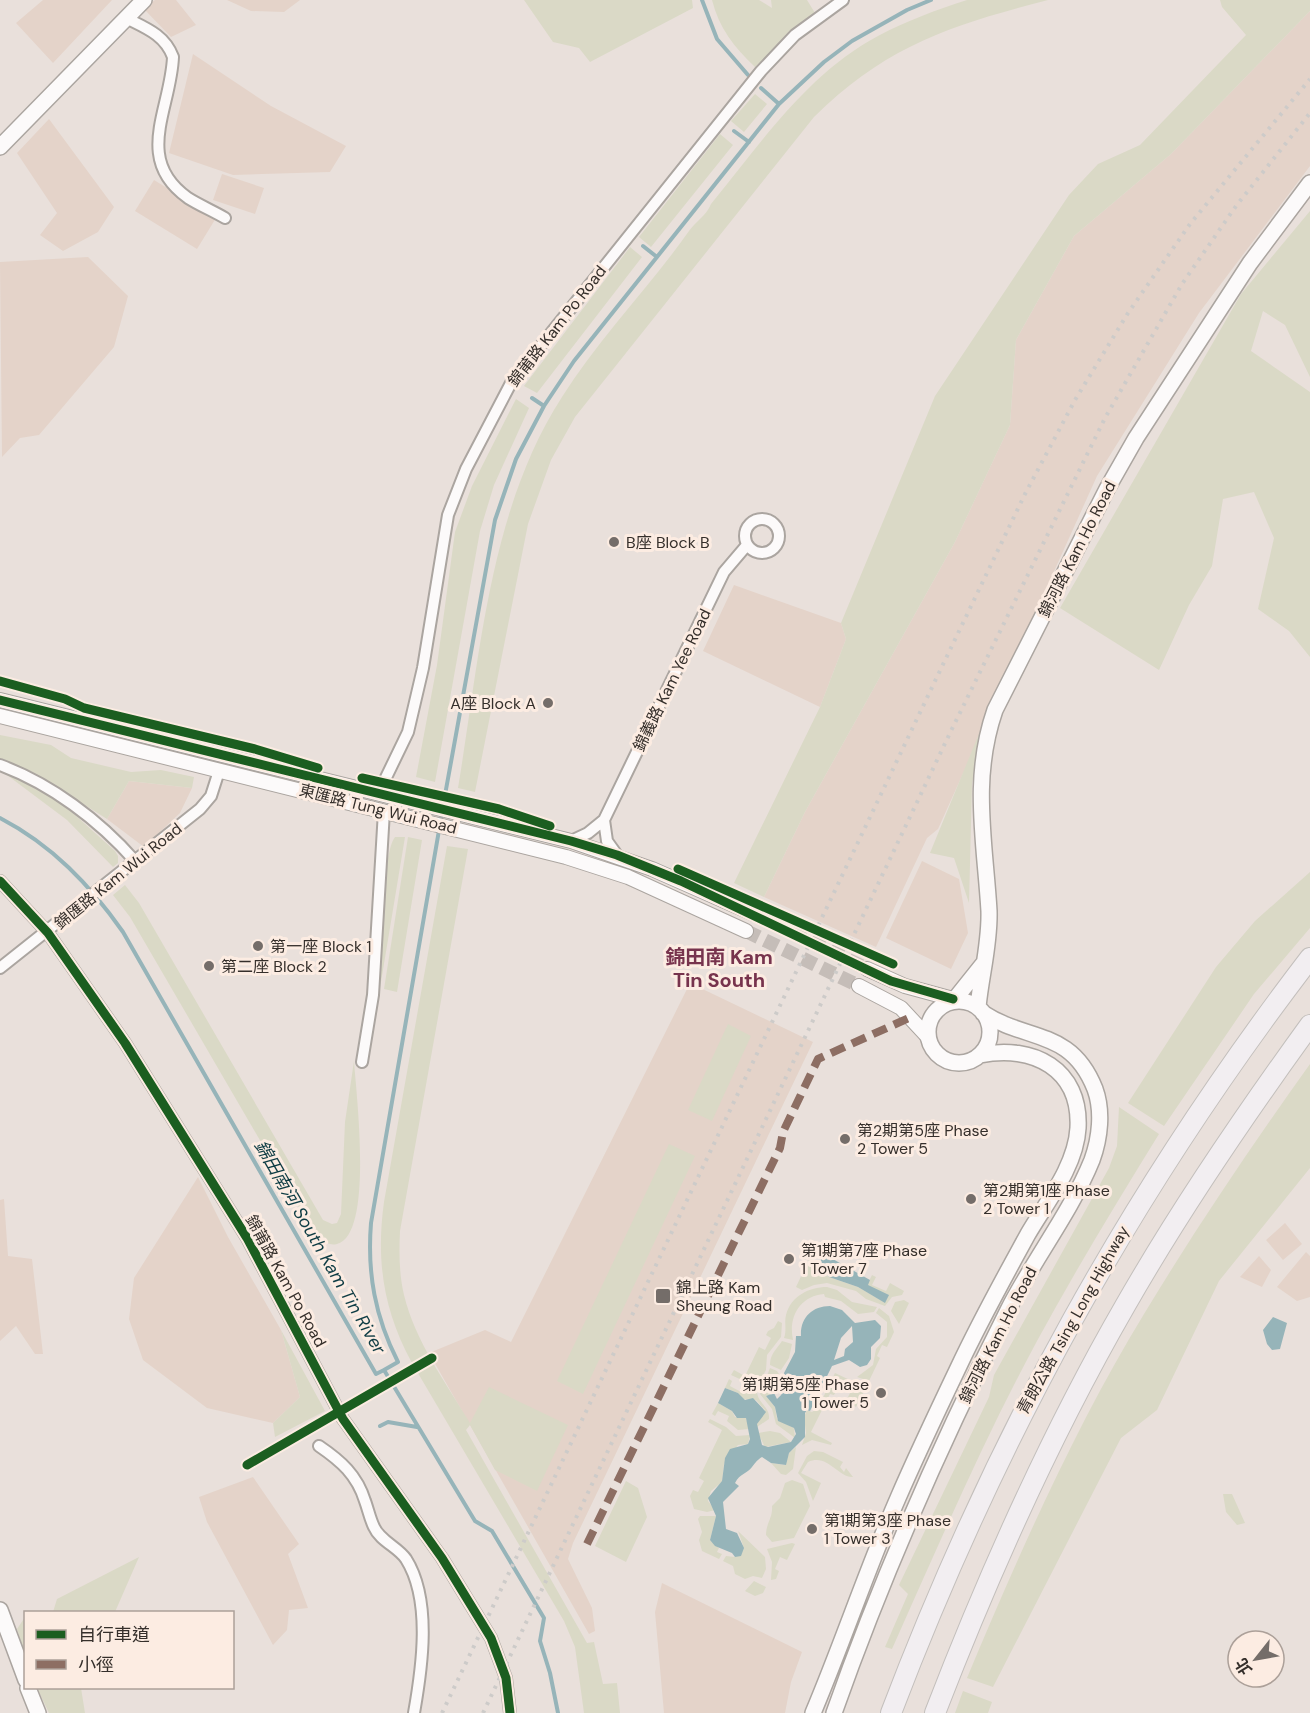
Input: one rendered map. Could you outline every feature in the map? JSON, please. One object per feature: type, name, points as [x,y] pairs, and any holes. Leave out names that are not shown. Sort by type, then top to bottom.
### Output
[{"type":"highway","name":"青朗公路 Tsing Long Highway","points":[[891,1713],[918,1642],[988,1482],[1030,1395],[1085,1293],[1128,1220],[1215,1087],[1310,958]]},
{"type":"highway","points":[[935,1713],[992,1571],[1040,1467],[1114,1326],[1204,1176],[1310,1025]]},
{"type":"main road","points":[[0,147],[144,0]]},
{"type":"main road","name":"錦河路 Kam Ho Road","points":[[834,1713],[887,1572],[945,1438],[1009,1308],[1084,1176],[1097,1146],[1100,1130],[1098,1100],[1089,1077],[1074,1055],[1040,1034],[997,1021],[981,1010],[988,910],[982,848],[981,791],[990,726],[995,710],[1107,489],[1136,438],[1250,263],[1310,183]]},
{"type":"main road","points":[[954,999],[981,1010],[990,1032],[981,1055],[968,1062],[951,1062],[937,1054],[928,1037],[932,1016],[943,1004],[954,999],[983,963]]},
{"type":"main road","name":"錦河路 Kam Ho Road","points":[[813,1713],[898,1497],[959,1365],[1067,1166],[1076,1140],[1076,1102],[1065,1080],[1052,1066],[1026,1054],[1000,1052],[981,1055]]},
{"type":"main road","points":[[0,1610],[24,1675]]},
{"type":"main road","points":[[28,1689],[38,1713]]},
{"type":"street","name":"錦莆路 Kam Po Road","points":[[384,793],[408,732],[423,668],[448,515],[466,469],[511,383],[761,71],[795,35],[843,0]]},
{"type":"street","points":[[126,18],[162,38],[169,45],[173,57],[158,137],[161,169],[188,197],[225,218]]},
{"type":"street","name":"錦義路 Kam Yee Road","points":[[604,820],[724,572],[747,545]]},
{"type":"street","name":"東匯路 Tung Wui Road","points":[[0,700],[571,840],[617,855],[754,914]]},
{"type":"street","name":"東匯路 Tung Wui Road","points":[[0,716],[494,838],[607,870],[746,931]]},
{"type":"street","points":[[0,765],[28,777],[66,800],[113,838],[135,861]]},
{"type":"street","name":"錦匯路 Kam Wui Road","points":[[0,968],[48,933],[207,803],[217,784],[219,771]]},
{"type":"street","points":[[362,1062],[373,995],[384,811]]},
{"type":"street","points":[[571,840],[588,833],[604,820]]},
{"type":"street","points":[[604,820],[607,841],[617,855]]},
{"type":"street","name":"錦莆路 Kam Po Road","points":[[0,881],[48,933],[125,1043],[241,1228],[343,1419],[437,1551],[480,1620],[501,1662],[509,1694],[510,1713]]},
{"type":"street","points":[[867,969],[905,986],[954,999]]},
{"type":"street","points":[[859,986],[901,1008],[928,1037]]},
{"type":"street","points":[[319,1446],[340,1460],[351,1472],[365,1498],[375,1530],[400,1551],[413,1571],[420,1590],[421,1673],[414,1713]]},
{"type":"shaded area","points":[[43,0],[112,0],[53,63],[16,23]]},
{"type":"shaded area","points":[[155,0],[176,0],[196,25],[171,37],[143,8]]},
{"type":"shaded area","points":[[227,0],[300,0],[284,12],[251,11]]},
{"type":"shaded area","points":[[1310,11],[1310,166],[1199,313],[1097,476],[938,829],[927,838],[876,947],[764,897],[805,812],[955,542],[1010,425],[1016,340],[1074,236],[1171,154]]},
{"type":"shaded area","points":[[193,54],[271,106],[346,146],[330,172],[233,175],[169,153]]},
{"type":"shaded area","points":[[49,119],[114,207],[98,232],[63,251],[40,235],[57,213],[17,153]]},
{"type":"shaded area","points":[[222,174],[264,188],[255,214],[213,200]]},
{"type":"shaded area","points":[[154,180],[216,218],[197,249],[135,211]]},
{"type":"shaded area","points":[[88,257],[128,296],[114,347],[39,435],[20,438],[2,457],[0,262]]},
{"type":"shaded area","points":[[734,585],[841,623],[846,639],[820,707],[703,651]]},
{"type":"shaded area","points":[[129,781],[192,788],[180,813],[144,847],[107,819]]},
{"type":"shaded area","points":[[922,861],[959,879],[968,933],[951,969],[886,938]]},
{"type":"shaded area","points":[[690,983],[813,1042],[573,1543],[568,1559],[592,1608],[595,1631],[589,1634],[429,1353],[485,1330],[511,1342]]},
{"type":"shaded area","points":[[198,1177],[228,1237],[281,1330],[300,1397],[273,1423],[207,1408],[143,1360],[129,1319],[134,1278]]},
{"type":"shaded area","points":[[4,1199],[8,1256],[32,1259],[43,1354],[35,1354],[16,1326],[0,1341],[0,1200]]},
{"type":"shaded area","points":[[1285,1223],[1302,1244],[1283,1260],[1266,1240]]},
{"type":"shaded area","points":[[1306,1252],[1310,1256],[1310,1297],[1297,1301],[1277,1287]]},
{"type":"shaded area","points":[[1259,1256],[1271,1270],[1262,1287],[1240,1277]]},
{"type":"shaded area","points":[[253,1477],[299,1544],[288,1554],[308,1608],[289,1610],[287,1630],[273,1645],[207,1522],[199,1497]]},
{"type":"shaded area","points":[[662,1583],[802,1652],[791,1682],[785,1713],[664,1713],[655,1612]]},
{"type":"green space","points":[[524,0],[692,0],[693,8],[590,62],[579,48],[553,42]]},
{"type":"green space","points":[[712,0],[759,0],[772,8],[771,0],[807,0],[815,13],[755,67],[728,36]]},
{"type":"green space","points":[[967,0],[1048,0],[981,19],[922,41],[868,72],[841,92],[814,117],[575,417],[551,460],[528,524],[475,792],[458,788],[481,637],[503,536],[518,487],[537,441],[576,375],[767,134],[807,90],[829,69],[878,36],[921,16]]},
{"type":"green space","points":[[1220,0],[1310,0],[1310,11],[1171,154],[1074,236],[1016,340],[1010,425],[955,542],[805,812],[764,897],[734,883],[820,707],[846,639],[841,623],[935,396],[1069,195],[1098,164],[1140,145],[1246,35],[1222,7]]},
{"type":"green space","points":[[755,94],[767,104],[744,132],[731,121]]},
{"type":"green space","points":[[720,134],[733,145],[651,247],[639,237]]},
{"type":"green space","points":[[1310,211],[1310,377],[1285,325],[1263,311],[1251,351],[1310,392],[1310,657],[1289,631],[1258,609],[1274,538],[1254,492],[1223,499],[1212,566],[1189,605],[1159,670],[1060,608],[1241,294]]},
{"type":"green space","points":[[630,247],[642,257],[537,393],[524,386]]},
{"type":"green space","points":[[516,399],[529,408],[494,485],[480,531],[435,782],[416,777],[437,665],[455,532],[472,486]]},
{"type":"green space","points":[[985,719],[972,784],[969,903],[954,858],[930,853]]},
{"type":"green space","points":[[0,735],[51,745],[71,758],[131,772],[161,770],[194,777],[192,788],[129,781],[107,819],[34,773],[0,759]]},
{"type":"green space","points":[[5,771],[64,805],[115,851],[118,863],[113,867],[67,820],[3,772]]},
{"type":"green space","points":[[395,837],[405,837],[380,988],[387,864]]},
{"type":"green space","points":[[408,837],[422,840],[397,992],[384,989]]},
{"type":"green space","points":[[447,846],[468,849],[400,1231],[402,1287],[409,1312],[423,1345],[470,1423],[489,1387],[568,1425],[537,1491],[495,1470],[470,1425],[466,1430],[587,1643],[594,1642],[603,1684],[617,1683],[620,1713],[584,1713],[575,1647],[564,1621],[412,1363],[394,1324],[384,1284],[381,1244],[384,1202]]},
{"type":"green space","points":[[1310,872],[1310,928],[1254,994],[1164,1126],[1128,1103],[1216,967],[1255,921]]},
{"type":"green space","points":[[125,885],[139,903],[323,1220],[332,1224],[337,1223],[341,1214],[345,1122],[354,1061],[359,1130],[359,1190],[356,1216],[348,1235],[337,1244],[329,1244],[311,1228],[130,917],[113,895]]},
{"type":"green space","points":[[728,1024],[751,1036],[712,1121],[688,1110]]},
{"type":"green space","points":[[1310,1064],[1310,1168],[1219,1281],[1157,1410],[1121,1438],[993,1687],[967,1678],[1006,1586],[1094,1401],[1204,1218]]},
{"type":"green space","points":[[1119,1107],[1159,1134],[1096,1237],[1037,1341],[980,1455],[892,1649],[885,1647],[908,1594],[899,1585],[989,1397],[994,1375],[1109,1168],[1117,1146]]},
{"type":"green space","points":[[669,1144],[695,1156],[583,1394],[557,1381]]},
{"type":"green space","points":[[812,1253],[815,1254],[810,1264],[829,1277],[858,1287],[884,1302],[867,1285],[872,1275],[876,1277],[872,1285],[886,1291],[890,1283],[904,1291],[902,1295],[892,1297],[885,1306],[866,1299],[856,1291],[827,1283],[802,1290],[796,1287]]},
{"type":"green space","points":[[827,1287],[837,1290],[852,1302],[877,1307],[874,1312],[858,1314],[841,1301],[825,1297],[824,1294],[816,1296],[802,1303],[794,1316],[793,1340],[784,1338],[788,1308],[796,1298],[807,1291]]},
{"type":"green space","points":[[904,1300],[909,1303],[899,1324],[891,1311],[895,1302]]},
{"type":"green space","points":[[879,1308],[889,1316],[894,1332],[887,1347],[882,1345],[877,1356],[880,1358],[869,1381],[857,1377],[873,1365],[876,1349],[887,1337],[887,1322],[876,1313]]},
{"type":"green space","points":[[778,1321],[782,1323],[781,1337],[767,1355],[766,1370],[757,1387],[731,1375],[734,1370],[745,1376],[759,1347],[765,1350],[771,1338],[766,1335]]},
{"type":"green space","points":[[281,1330],[325,1411],[275,1437],[273,1423],[300,1397]]},
{"type":"green space","points":[[782,1341],[792,1344],[789,1358],[781,1370],[770,1365],[770,1361]]},
{"type":"green space","points":[[770,1368],[777,1371],[781,1377],[775,1384],[774,1393],[766,1396],[775,1407],[777,1419],[794,1428],[795,1438],[776,1424],[772,1409],[760,1394]]},
{"type":"green space","points":[[835,1373],[852,1381],[848,1390],[839,1385],[834,1395],[830,1394],[811,1432],[832,1443],[831,1445],[812,1440],[802,1445],[806,1433],[804,1417],[807,1410],[812,1412],[818,1408]]},
{"type":"green space","points":[[729,1379],[732,1381],[730,1386],[741,1392],[744,1387],[757,1393],[768,1411],[769,1419],[757,1427],[765,1410],[756,1400],[742,1399],[738,1393],[725,1388]]},
{"type":"green space","points":[[855,1383],[866,1388],[856,1407],[846,1401]]},
{"type":"green space","points":[[718,1403],[732,1411],[735,1417],[746,1418],[749,1429],[738,1430],[727,1421],[729,1416],[718,1411],[715,1416],[712,1414]]},
{"type":"green space","points":[[710,1419],[726,1427],[736,1436],[750,1435],[748,1444],[738,1445],[724,1464],[722,1482],[711,1491],[708,1501],[715,1510],[707,1512],[694,1509],[690,1496],[693,1490],[698,1492],[704,1481],[699,1478],[722,1430],[708,1422]]},
{"type":"green space","points":[[770,1431],[780,1433],[791,1442],[765,1447],[758,1433]]},
{"type":"green space","points":[[796,1447],[793,1469],[786,1475],[781,1474],[771,1463],[785,1465],[789,1453]]},
{"type":"green space","points":[[814,1451],[823,1452],[843,1462],[840,1467],[844,1472],[846,1468],[853,1477],[842,1474],[821,1461],[808,1462],[801,1473],[821,1483],[813,1501],[806,1482],[798,1473],[807,1456]]},
{"type":"green space","points":[[792,1480],[803,1484],[810,1506],[794,1538],[772,1542],[766,1535],[772,1506],[780,1498],[785,1483]]},
{"type":"green space","points":[[626,1481],[638,1488],[647,1517],[626,1562],[595,1546]]},
{"type":"green space","points":[[1223,1494],[1232,1494],[1245,1523],[1237,1525],[1226,1512]]},
{"type":"green space","points":[[700,1516],[716,1516],[710,1540],[719,1548],[717,1552],[722,1554],[719,1559],[702,1551],[699,1540],[702,1532],[698,1519]]},
{"type":"green space","points":[[738,1531],[765,1557],[766,1569],[762,1578],[753,1576],[745,1579],[735,1574],[733,1566],[723,1561],[726,1556],[735,1557],[743,1545]]},
{"type":"green space","points":[[795,1544],[787,1560],[780,1557],[775,1569],[779,1571],[776,1579],[771,1580],[772,1562],[767,1549]]},
{"type":"green space","points":[[139,1557],[115,1611],[53,1611],[57,1599]]},
{"type":"green space","points":[[754,1581],[766,1587],[763,1593],[755,1596],[745,1591]]},
{"type":"green space","points":[[24,1618],[24,1652],[17,1629]]},
{"type":"green space","points":[[37,1689],[81,1689],[85,1713],[49,1713]]},
{"type":"green space","points":[[963,1691],[992,1702],[988,1713],[955,1713]]},
{"type":"water","points":[[824,1254],[870,1280],[868,1285],[889,1295],[885,1303],[858,1287],[829,1277],[817,1268]]},
{"type":"water","points":[[830,1306],[842,1310],[855,1323],[875,1320],[881,1326],[880,1338],[871,1347],[871,1359],[867,1365],[860,1367],[849,1360],[832,1366],[810,1411],[807,1410],[805,1413],[805,1437],[789,1453],[786,1465],[771,1463],[762,1457],[735,1483],[739,1486],[723,1502],[726,1529],[737,1533],[744,1548],[741,1556],[735,1557],[732,1553],[715,1546],[710,1540],[716,1516],[708,1498],[722,1481],[725,1458],[730,1449],[748,1444],[750,1439],[746,1418],[737,1418],[732,1411],[718,1403],[725,1388],[738,1393],[745,1400],[753,1398],[766,1412],[757,1424],[762,1445],[768,1447],[791,1442],[796,1434],[794,1428],[778,1421],[775,1407],[766,1396],[774,1393],[777,1399],[784,1390],[784,1373],[795,1352],[796,1336],[801,1336],[801,1330],[808,1314]],"holes":[[[852,1326],[853,1342],[845,1349],[844,1356],[834,1360],[841,1338]]]},
{"type":"water","points":[[1273,1317],[1287,1323],[1280,1349],[1272,1350],[1267,1344],[1263,1330]]},
{"type":"waterway","points":[[702,0],[717,39],[748,75]]},
{"type":"waterway","points":[[443,806],[495,520],[516,459],[544,406],[574,361],[779,104],[824,62],[852,41],[907,10],[931,0]]},
{"type":"waterway","points":[[761,88],[779,104]]},
{"type":"waterway","points":[[734,131],[749,142]]},
{"type":"waterway","points":[[643,246],[657,257]]},
{"type":"waterway","points":[[532,398],[544,406]]},
{"type":"waterway","points":[[384,1370],[398,1362],[390,1345],[374,1294],[370,1259],[371,1223],[442,813]]},
{"type":"waterway","name":"錦田南河 South Kam Tin River","points":[[0,818],[37,841],[69,868],[97,898],[123,932],[376,1374],[384,1370],[475,1521],[492,1531],[544,1618],[540,1641],[550,1673],[558,1713]]},
{"type":"waterway","points":[[380,1426],[388,1422],[417,1427]]},
{"type":"tunnel","points":[[754,914],[867,969]]},
{"type":"tunnel","points":[[746,931],[859,986]]},
{"type":"railway","points":[[442,1713],[1025,494],[1075,400],[1128,313],[1190,224],[1310,79]]},
{"type":"railway","points":[[483,1713],[949,735],[1105,418],[1182,284],[1236,206],[1310,113]]},
{"type":"marked path","points":[[587,1544],[780,1148],[783,1132],[818,1059],[911,1017]]},
{"type":"cycle path","points":[[0,681],[65,699],[84,708],[255,749],[318,768]]},
{"type":"cycle path","points":[[0,700],[571,841],[617,855],[681,881],[891,981],[953,999]]},
{"type":"cycle path","points":[[362,778],[499,809],[550,826]]},
{"type":"cycle path","points":[[678,869],[893,964]]},
{"type":"cycle path","points":[[0,881],[48,933],[125,1043],[247,1238],[343,1419],[442,1558],[491,1638],[506,1678],[510,1713]]},
{"type":"cycle path","points":[[247,1465],[432,1358]]},
{"type":"place","name":"B座 Block B","points":[[614,542]]},
{"type":"place","name":"A座 Block A","points":[[548,703]]},
{"type":"place","name":"第一座 Block 1","points":[[258,946]]},
{"type":"place","name":"第二座 Block 2","points":[[209,966]]},
{"type":"place","name":"第2期第5座 Phase 2 Tower 5","points":[[845,1139]]},
{"type":"place","name":"第2期第1座 Phase 2 Tower 1","points":[[971,1199]]},
{"type":"place","name":"第1期第7座 Phase 1 Tower 7","points":[[789,1259]]},
{"type":"place","name":"錦上路 Kam Sheung Road","points":[[663,1296]]},
{"type":"place","name":"第1期第5座 Phase 1 Tower 5","points":[[881,1393]]},
{"type":"place","name":"第1期第3座 Phase 1 Tower 3","points":[[812,1529]]},
{"type":"district","name":"錦田南 Kam Tin South","points":[[719,968]]}]
